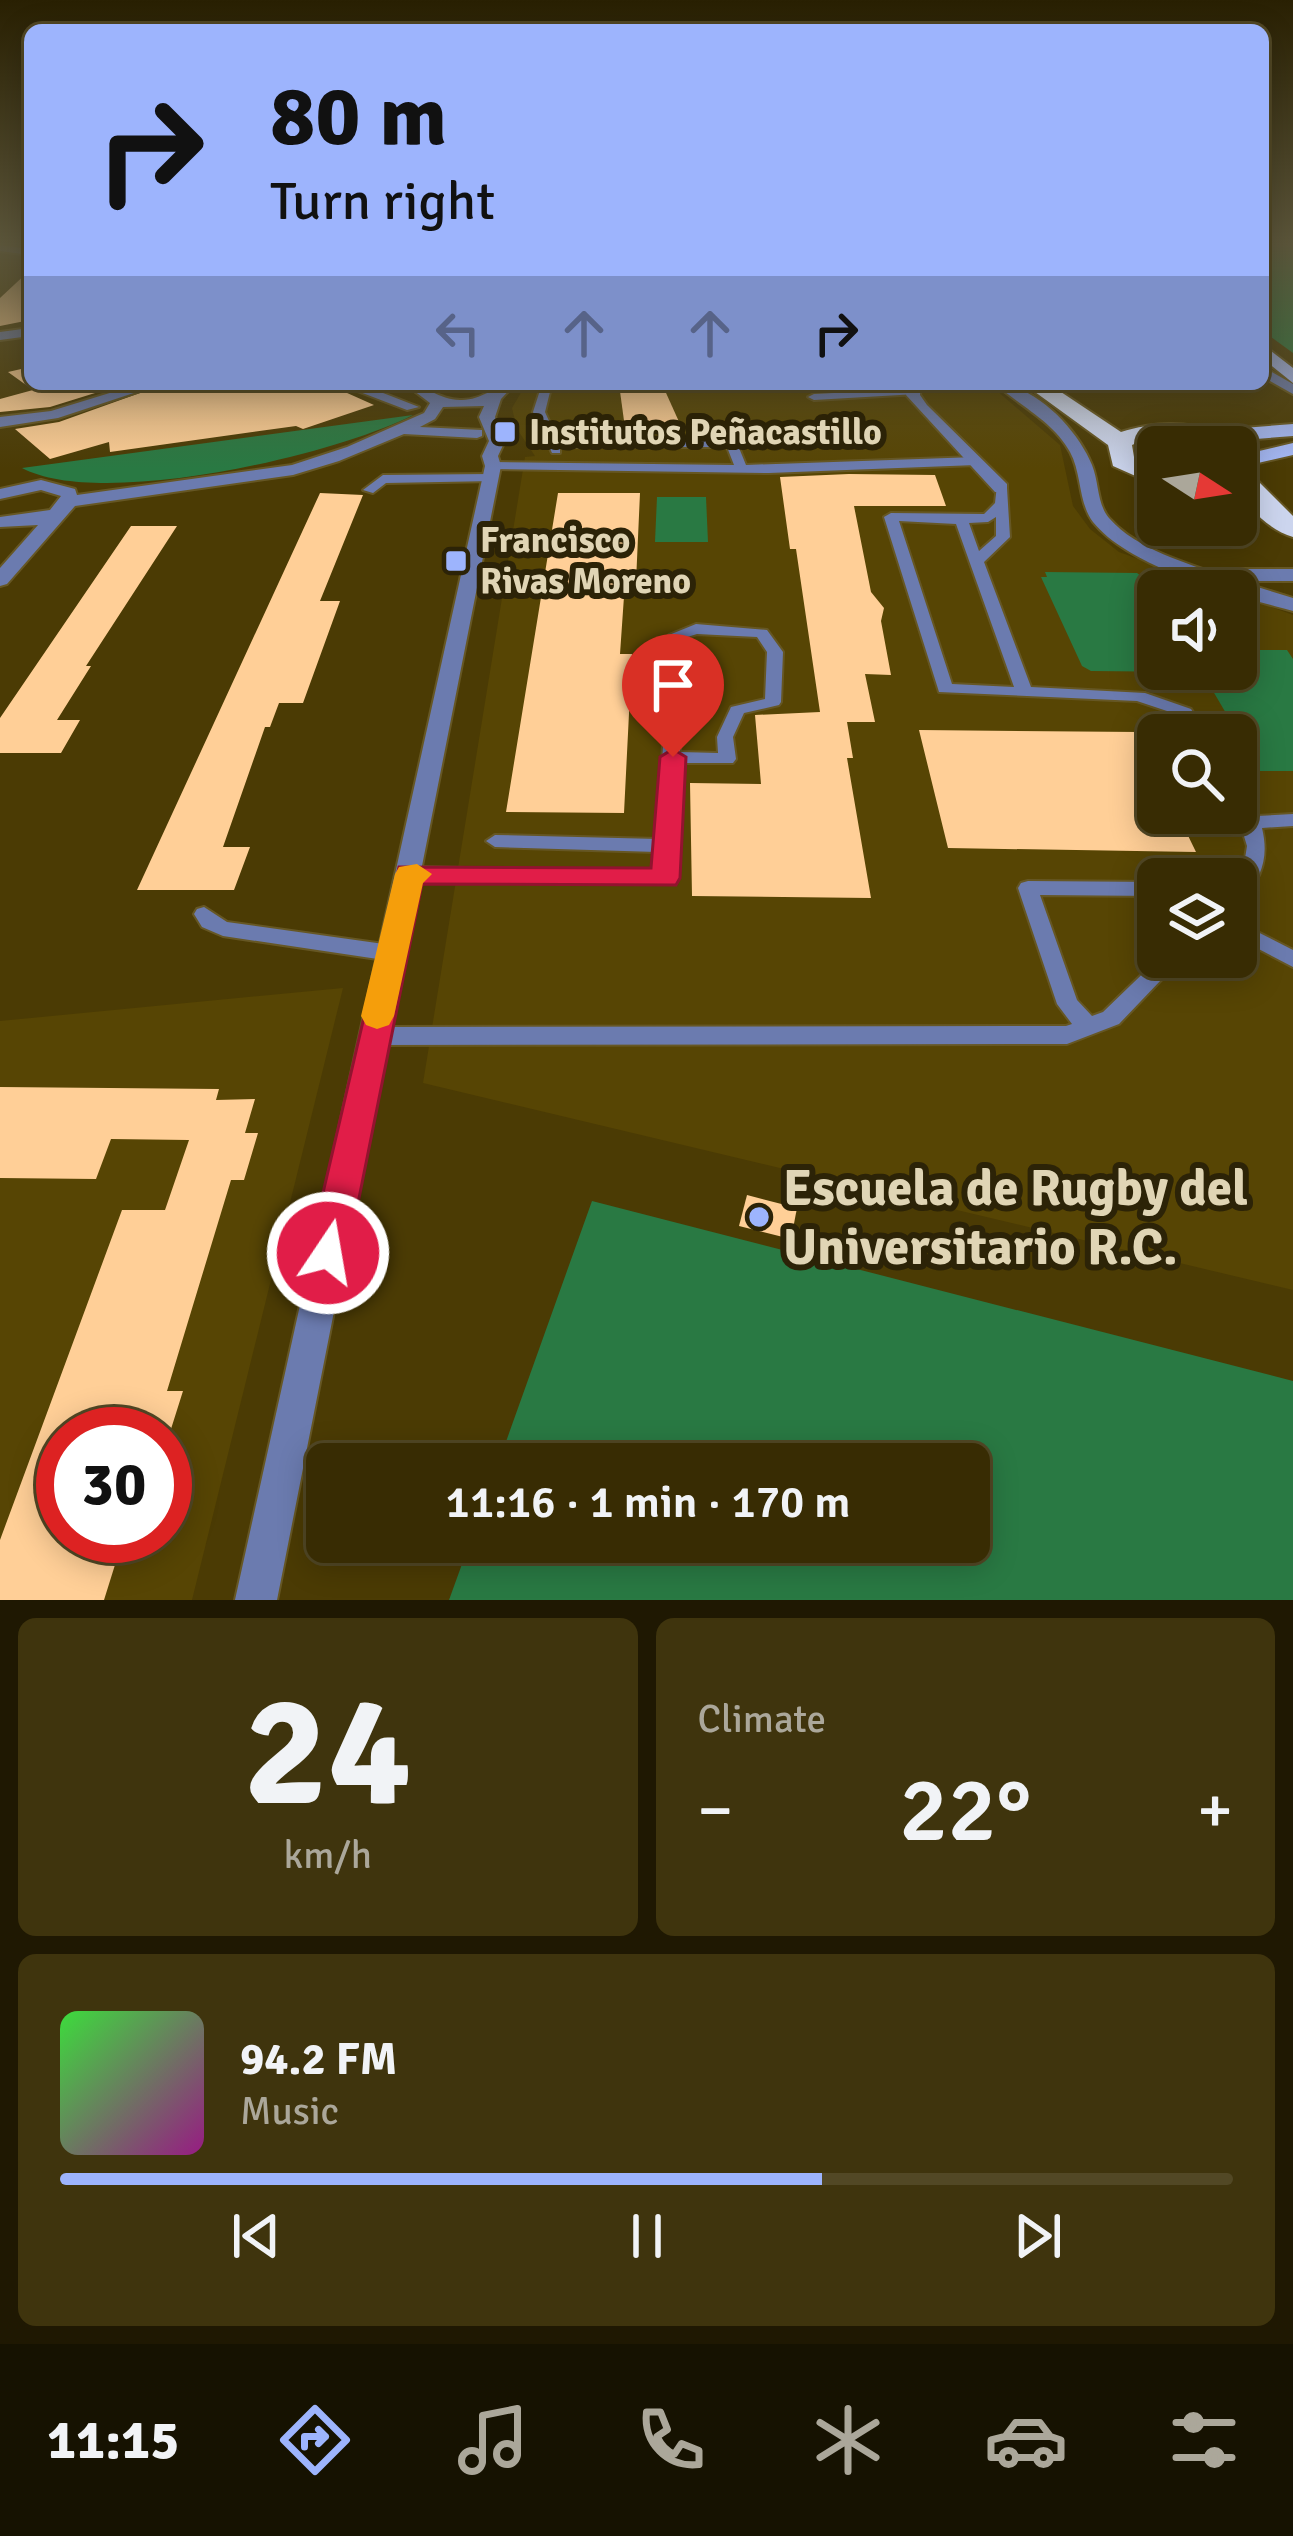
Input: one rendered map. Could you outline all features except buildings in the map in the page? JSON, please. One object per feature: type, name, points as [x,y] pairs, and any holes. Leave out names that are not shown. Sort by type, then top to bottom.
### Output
[{"type":"highway","points":[[1044,390],[1120,442],[1122,461],[1137,468]]},
{"type":"highway","points":[[1077,390],[1146,426]]},
{"type":"highway","points":[[1120,442],[1137,437]]},
{"type":"highway","points":[[1257,499],[1293,529]]},
{"type":"highway","points":[[1257,528],[1293,551]]},
{"type":"main road","points":[[1269,354],[1293,380]]},
{"type":"main road","points":[[1257,433],[1293,430]]},
{"type":"main road","points":[[1257,458],[1293,449]]},
{"type":"street","points":[[0,422],[53,415],[134,390]]},
{"type":"street","points":[[363,390],[412,407]]},
{"type":"street","points":[[420,390],[429,400],[444,403],[494,399]]},
{"type":"street","points":[[256,1600],[410,874],[487,417],[502,390]]},
{"type":"street","points":[[915,390],[922,408],[976,461],[1001,496]]},
{"type":"street","points":[[1011,390],[1060,429],[1083,464],[1095,511],[1112,532],[1142,551],[1293,605]]},
{"type":"street","points":[[28,542],[6,523],[61,501],[107,492],[272,474],[321,462],[391,435],[430,416],[444,403]]},
{"type":"street","points":[[444,403],[484,451]]},
{"type":"street","points":[[484,451],[497,441],[487,417]]},
{"type":"street","points":[[391,435],[443,429],[484,451]]},
{"type":"street","points":[[4,487],[61,501]]},
{"type":"street","points":[[0,580],[28,542],[44,532],[61,501]]},
{"type":"street","points":[[1190,567],[1254,577],[1293,575]]},
{"type":"lane","points":[[545,390],[539,412],[559,467]]},
{"type":"lane","points":[[814,398],[894,390]]},
{"type":"lane","points":[[554,443],[731,443],[742,469]]},
{"type":"lane","points":[[369,490],[383,479],[484,451],[559,467],[742,469],[976,461]]},
{"type":"lane","points":[[1001,496],[988,518],[891,517],[945,689],[1164,701],[1186,714]]},
{"type":"lane","points":[[977,561],[1003,537],[1001,496]]},
{"type":"lane","points":[[961,520],[1024,692]]},
{"type":"lane","points":[[410,874],[665,878],[677,635],[696,629],[762,633],[775,652],[772,702],[737,710],[725,737],[727,759],[673,757]]},
{"type":"lane","points":[[1257,822],[1293,820]]},
{"type":"lane","points":[[495,841],[668,846]]},
{"type":"lane","points":[[1090,1028],[1067,1004],[1028,889],[1137,889]]},
{"type":"lane","points":[[204,914],[208,922],[223,929],[391,952]]},
{"type":"lane","points":[[1257,939],[1293,958]]},
{"type":"lane","points":[[373,1036],[1067,1036],[1111,1018],[1152,978]]},
{"type":"shaded area","points":[[522,390],[996,390],[1060,445],[1073,506],[1090,529],[1119,552],[1169,570],[1137,570],[1137,690],[1257,690],[1257,602],[1293,615],[1293,1290],[423,1083],[525,457],[535,456],[517,429],[512,408]]},
{"type":"shaded area","points":[[343,988],[192,1600],[0,1600],[0,1021]]},
{"type":"green space","points":[[1269,320],[1293,320],[1293,353],[1269,335]]},
{"type":"green space","points":[[413,415],[276,460],[160,480],[58,479],[22,468]]},
{"type":"green space","points":[[657,497],[706,497],[708,542],[655,542]]},
{"type":"green space","points":[[1045,572],[1137,573],[1137,671],[1091,671],[1082,666],[1041,577],[1047,577]]},
{"type":"green space","points":[[1257,650],[1287,650],[1293,659],[1293,771],[1260,771],[1257,714],[1226,714],[1212,690],[1257,690]]},
{"type":"green space","points":[[592,1201],[1293,1381],[1293,1600],[449,1600],[462,1563],[990,1563],[990,1443],[506,1443]]},
{"type":"slow traffic","points":[[377,1016],[410,874],[417,874]]},
{"type":"place","name":"Institutos Peñacastillo","points":[[505,432]]},
{"type":"place","name":"Francisco Rivas Moreno","points":[[456,561]]},
{"type":"place","name":"Escuela de Rugby del Universitario R.C.","points":[[759,1217]]},
{"type":"route","points":[[328,1253],[410,874],[665,878],[673,757]]}]
